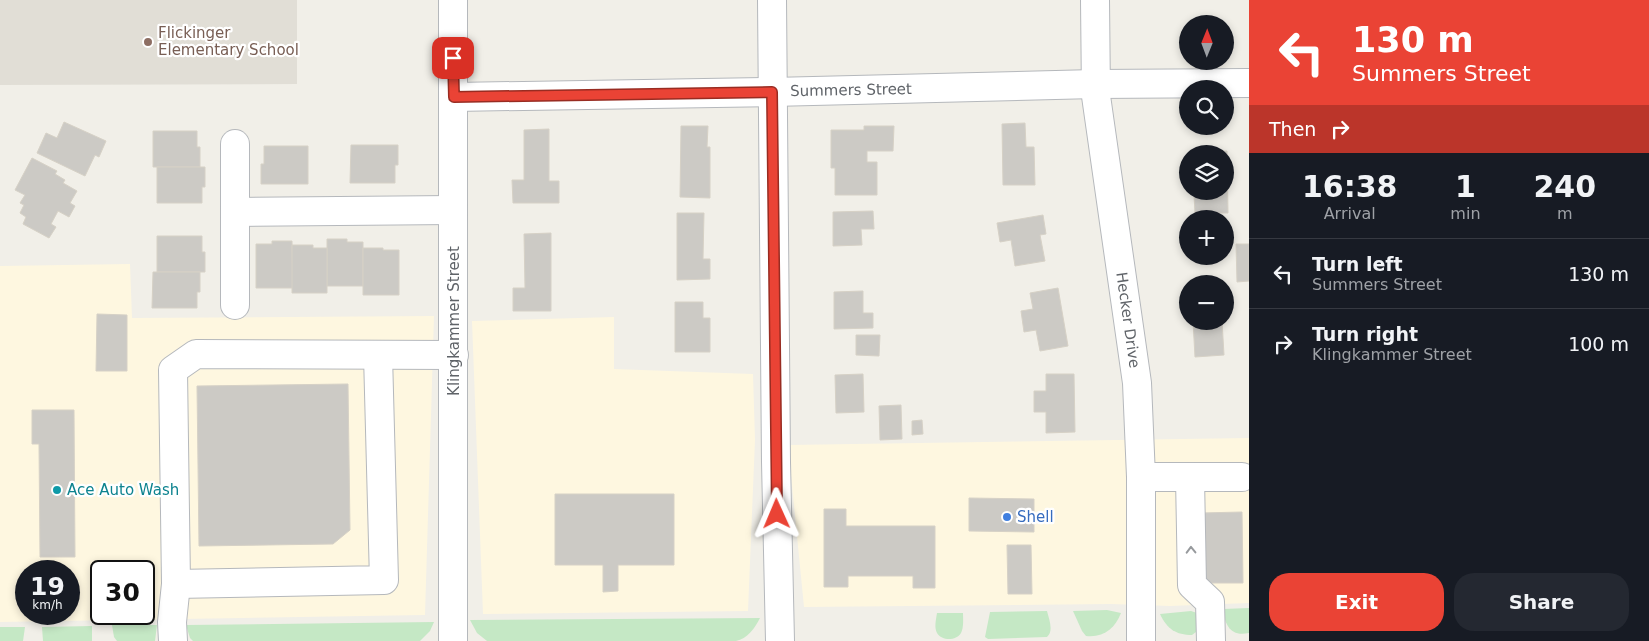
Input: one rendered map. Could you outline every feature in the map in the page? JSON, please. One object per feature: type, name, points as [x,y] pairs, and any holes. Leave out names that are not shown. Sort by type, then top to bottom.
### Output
[{"type":"street","name":"Klingkammer Street","points":[[453,0],[453,641]]},
{"type":"street","points":[[772,0],[780,641]]},
{"type":"street","name":"Hecker Drive","points":[[1095,0],[1095,84],[1137,383],[1141,477],[1141,641]]},
{"type":"street","name":"Summers Street","points":[[454,97],[1249,82]]},
{"type":"street","points":[[235,144],[235,306]]},
{"type":"street","points":[[235,212],[453,210]]},
{"type":"street","points":[[173,641],[172,622],[176,584],[173,370],[196,354],[454,355]]},
{"type":"street","points":[[176,584],[384,580],[378,355]]},
{"type":"street","points":[[1141,477],[1242,477]]},
{"type":"street","points":[[1190,477],[1192,585],[1210,602],[1211,641]]},
{"type":"shaded area","name":"Flickinger Elementary School","points":[[0,0],[297,0],[297,84],[0,85]]},
{"type":"shaded area","points":[[130,264],[132,318],[434,316],[425,615],[155,619],[155,560],[90,560],[90,621],[80,621],[80,560],[15,560],[15,622],[0,622],[0,266]]},
{"type":"shaded area","points":[[614,317],[614,369],[753,374],[755,440],[748,611],[483,614],[472,321]]},
{"type":"shaded area","points":[[1249,438],[1249,603],[1170,606],[1111,604],[804,607],[788,445]]},
{"type":"green space","points":[[1249,608],[1249,633],[1243,634],[1233,631],[1227,625],[1223,609]]},
{"type":"green space","points":[[1107,610],[1121,613],[1116,623],[1108,631],[1092,636],[1086,636],[1082,631],[1073,611]]},
{"type":"green space","points":[[1047,611],[1051,628],[1047,637],[988,639],[985,637],[990,612]]},
{"type":"green space","points":[[1191,611],[1203,615],[1196,632],[1192,635],[1181,634],[1173,630],[1166,624],[1160,614]]},
{"type":"green space","points":[[937,613],[963,613],[963,628],[959,636],[953,639],[945,639],[939,636],[936,628]]},
{"type":"green space","points":[[760,618],[756,626],[744,638],[736,641],[487,641],[477,633],[470,620]]},
{"type":"green space","points":[[434,622],[430,631],[420,641],[193,641],[190,638],[186,625]]},
{"type":"green space","points":[[112,625],[157,625],[155,641],[117,641],[114,637]]},
{"type":"green space","points":[[92,626],[92,641],[43,641],[42,627]]},
{"type":"green space","points":[[0,627],[25,627],[23,641],[0,641]]},
{"type":"building","points":[[64,122],[106,141],[99,157],[95,155],[85,176],[37,153],[46,133],[57,138]]},
{"type":"building","points":[[1025,123],[1026,147],[1034,147],[1035,185],[1003,185],[1002,124]]},
{"type":"building","points":[[681,126],[708,126],[707,147],[710,147],[710,198],[680,197]]},
{"type":"building","points":[[864,126],[894,126],[893,151],[867,151],[867,162],[877,162],[877,195],[835,195],[835,168],[831,168],[831,130],[864,130]]},
{"type":"building","points":[[549,129],[549,181],[559,181],[559,203],[513,203],[512,180],[524,180],[524,130]]},
{"type":"building","points":[[153,131],[197,131],[197,147],[200,147],[200,167],[153,167]]},
{"type":"building","points":[[351,145],[398,145],[398,165],[395,165],[395,183],[350,183]]},
{"type":"building","points":[[264,146],[308,146],[308,184],[261,184],[261,164],[264,164]]},
{"type":"building","points":[[32,158],[57,171],[55,174],[65,180],[63,183],[77,191],[70,203],[75,206],[69,217],[58,211],[51,224],[56,227],[49,238],[23,224],[26,217],[20,213],[24,205],[20,203],[25,195],[15,190]]},
{"type":"building","points":[[157,167],[205,167],[205,187],[202,187],[202,203],[157,203]]},
{"type":"building","points":[[1194,200],[1228,200],[1228,210],[1195,210]]},
{"type":"building","points":[[873,211],[874,229],[861,229],[862,245],[833,246],[833,212]]},
{"type":"building","points":[[677,213],[704,213],[703,259],[710,259],[710,279],[677,280]]},
{"type":"building","points":[[1043,215],[1046,234],[1040,235],[1045,261],[1015,266],[1011,240],[1000,242],[997,223]]},
{"type":"building","points":[[551,233],[551,311],[513,311],[513,288],[525,288],[524,234]]},
{"type":"building","points":[[157,236],[202,236],[202,252],[205,252],[205,272],[157,272]]},
{"type":"building","points":[[327,239],[347,239],[347,242],[363,242],[363,286],[327,286]]},
{"type":"building","points":[[272,241],[292,241],[293,288],[256,288],[256,244],[272,244]]},
{"type":"building","points":[[1236,244],[1249,244],[1249,281],[1237,282]]},
{"type":"building","points":[[292,245],[313,245],[313,248],[327,248],[327,293],[292,293]]},
{"type":"building","points":[[363,248],[399,250],[399,295],[363,295]]},
{"type":"building","points":[[153,272],[200,272],[200,292],[197,292],[197,308],[152,308]]},
{"type":"building","points":[[1058,288],[1068,346],[1040,351],[1036,330],[1024,332],[1021,311],[1033,309],[1030,293]]},
{"type":"building","points":[[863,291],[863,313],[873,313],[873,328],[834,329],[834,292]]},
{"type":"building","points":[[675,302],[703,302],[703,318],[710,318],[710,352],[675,352]]},
{"type":"building","points":[[97,314],[127,315],[127,371],[96,371]]},
{"type":"building","points":[[1194,330],[1223,330],[1224,355],[1195,357]]},
{"type":"building","points":[[856,335],[880,335],[879,356],[856,355]]},
{"type":"building","points":[[863,374],[864,412],[836,413],[835,375]]},
{"type":"building","points":[[1046,374],[1074,374],[1075,432],[1046,433],[1046,412],[1034,412],[1034,391],[1046,391]]},
{"type":"building","points":[[348,384],[350,530],[333,544],[199,546],[197,386]]},
{"type":"building","points":[[901,405],[902,439],[880,440],[879,406]]},
{"type":"building","name":"Ace Auto Wash","points":[[32,410],[74,410],[75,557],[40,557],[39,444],[32,444]]},
{"type":"building","points":[[922,420],[923,434],[912,435],[912,421]]},
{"type":"building","points":[[555,494],[674,494],[674,565],[618,565],[618,591],[603,592],[603,565],[555,565]]},
{"type":"building","points":[[969,498],[1034,499],[1034,532],[969,531]]},
{"type":"building","points":[[824,509],[846,509],[846,526],[935,526],[935,588],[913,588],[913,576],[848,576],[848,587],[824,587]]},
{"type":"building","points":[[1242,512],[1243,583],[1201,583],[1201,513]]},
{"type":"building","points":[[1007,545],[1031,545],[1032,594],[1008,594]]},
{"type":"place","name":"Flickinger Elementary School","points":[[148,42]]},
{"type":"place","name":"Ace Auto Wash","points":[[57,490]]},
{"type":"place","name":"Shell","points":[[1007,517]]},
{"type":"route","points":[[453,58],[454,97],[772,92],[777,514]]}]
